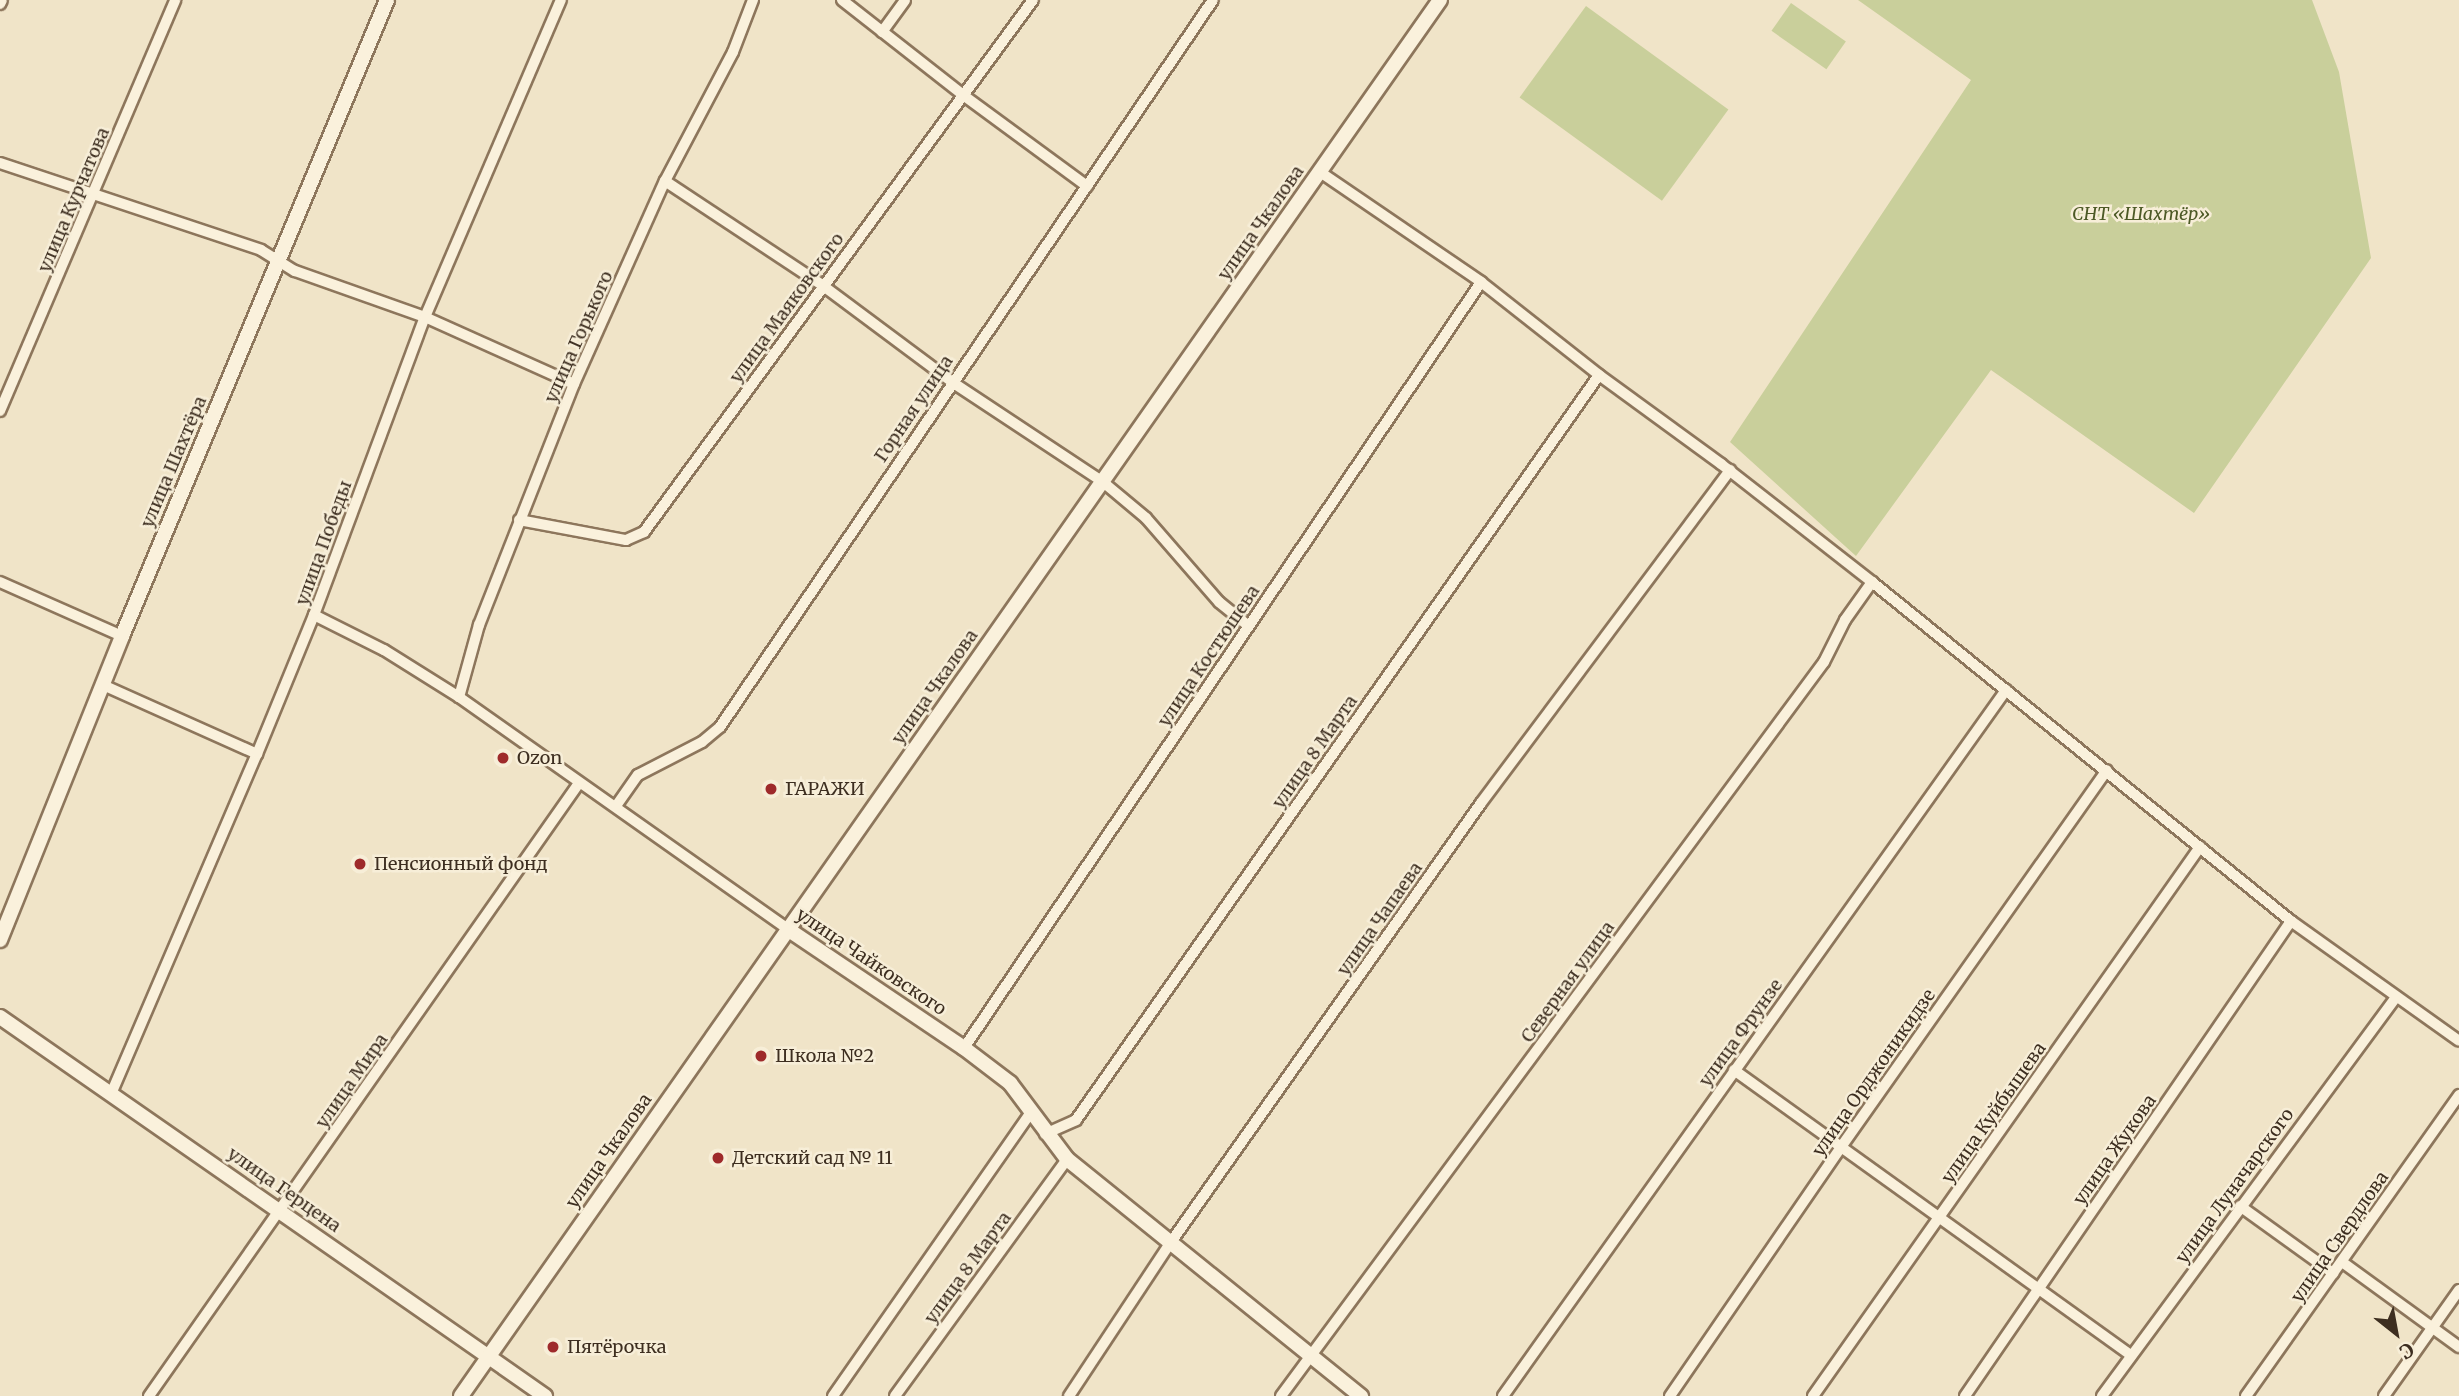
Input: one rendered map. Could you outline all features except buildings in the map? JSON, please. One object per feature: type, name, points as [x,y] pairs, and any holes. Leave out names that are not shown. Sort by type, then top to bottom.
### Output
[{"type":"street","name":"улица Курчатова","points":[[0,411],[95,193],[174,0]]},
{"type":"street","name":"улица Шахтёра","points":[[0,940],[122,636],[387,0]]},
{"type":"street","name":"улица Победы","points":[[111,1094],[257,754],[314,615],[425,317],[561,0]]},
{"type":"street","name":"улица Горького","points":[[459,697],[479,625],[574,384],[666,181],[733,52],[753,0]]},
{"type":"street","points":[[842,0],[963,95],[1087,186]]},
{"type":"street","points":[[882,32],[905,0]]},
{"type":"street","name":"улица Маяковского","points":[[519,520],[626,540],[644,532],[822,285],[1033,0]]},
{"type":"street","name":"Горная улица","points":[[615,806],[638,775],[702,741],[720,727],[1213,0]]},
{"type":"street","name":"улица Чкалова","points":[[461,1396],[1440,0]]},
{"type":"street","points":[[0,163],[261,250],[295,271],[425,317],[574,384]]},
{"type":"street","points":[[1320,172],[1481,282],[1600,375],[1730,470],[2107,770],[2291,921],[2459,1041]]},
{"type":"street","points":[[666,181],[822,285],[952,382],[1103,482],[1146,518],[1219,602],[1249,626]]},
{"type":"street","name":"улица Костюшева","points":[[964,1048],[1481,282]]},
{"type":"street","name":"улица 8 Марта","points":[[1045,1134],[1076,1120],[1600,375]]},
{"type":"street","name":"улица Чапаева","points":[[1069,1396],[1171,1242],[1481,803],[1730,470]]},
{"type":"street","points":[[0,582],[122,636]]},
{"type":"street","name":"Северная улица","points":[[1281,1396],[1824,662],[1846,620],[1872,582]]},
{"type":"street","name":"улица Чайковского","points":[[314,615],[384,650],[459,697],[789,929],[964,1048],[1010,1083],[1032,1111],[1045,1134],[1067,1159],[1361,1396]]},
{"type":"street","points":[[103,685],[257,754]]},
{"type":"street","name":"улица Фрунзе","points":[[1503,1396],[2006,690]]},
{"type":"street","name":"улица Орджоникидзе","points":[[1670,1396],[1841,1147],[2107,770]]},
{"type":"street","name":"улица Мира","points":[[149,1396],[579,783]]},
{"type":"street","name":"улица Куйбышева","points":[[1812,1396],[2200,847]]},
{"type":"street","name":"улица Жукова","points":[[1965,1396],[2291,921]]},
{"type":"street","name":"улица Луначарского","points":[[2102,1396],[2396,997]]},
{"type":"street","name":"улица Герцена","points":[[0,1017],[545,1396]]},
{"type":"street","points":[[1734,1070],[2132,1355]]},
{"type":"street","name":"улица Свердлова","points":[[2246,1396],[2459,1095]]},
{"type":"street","points":[[833,1396],[1032,1111]]},
{"type":"street","name":"улица 8 Марта","points":[[895,1396],[1067,1159]]},
{"type":"street","points":[[2240,1206],[2333,1273]]},
{"type":"street","points":[[2342,1262],[2459,1347]]},
{"type":"street","points":[[2384,1396],[2459,1290]]},
{"type":"green space","name":"СНТ «Шахтёр»","points":[[1858,0],[2312,0],[2339,72],[2371,258],[2194,513],[1991,370],[1856,556],[1730,442],[1971,80]]},
{"type":"green space","points":[[1791,3],[1846,41],[1826,69],[1771,31]]},
{"type":"green space","points":[[1586,6],[1728,109],[1662,201],[1520,97]]},
{"type":"place","name":"Ozon","points":[[503,758]]},
{"type":"place","name":"ГАРАЖИ","points":[[771,789]]},
{"type":"place","name":"Пенсионный фонд","points":[[360,864]]},
{"type":"place","name":"Школа №2","points":[[761,1056]]},
{"type":"place","name":"Детский сад № 11","points":[[718,1158]]},
{"type":"place","name":"Пятёрочка","points":[[553,1347]]}]
